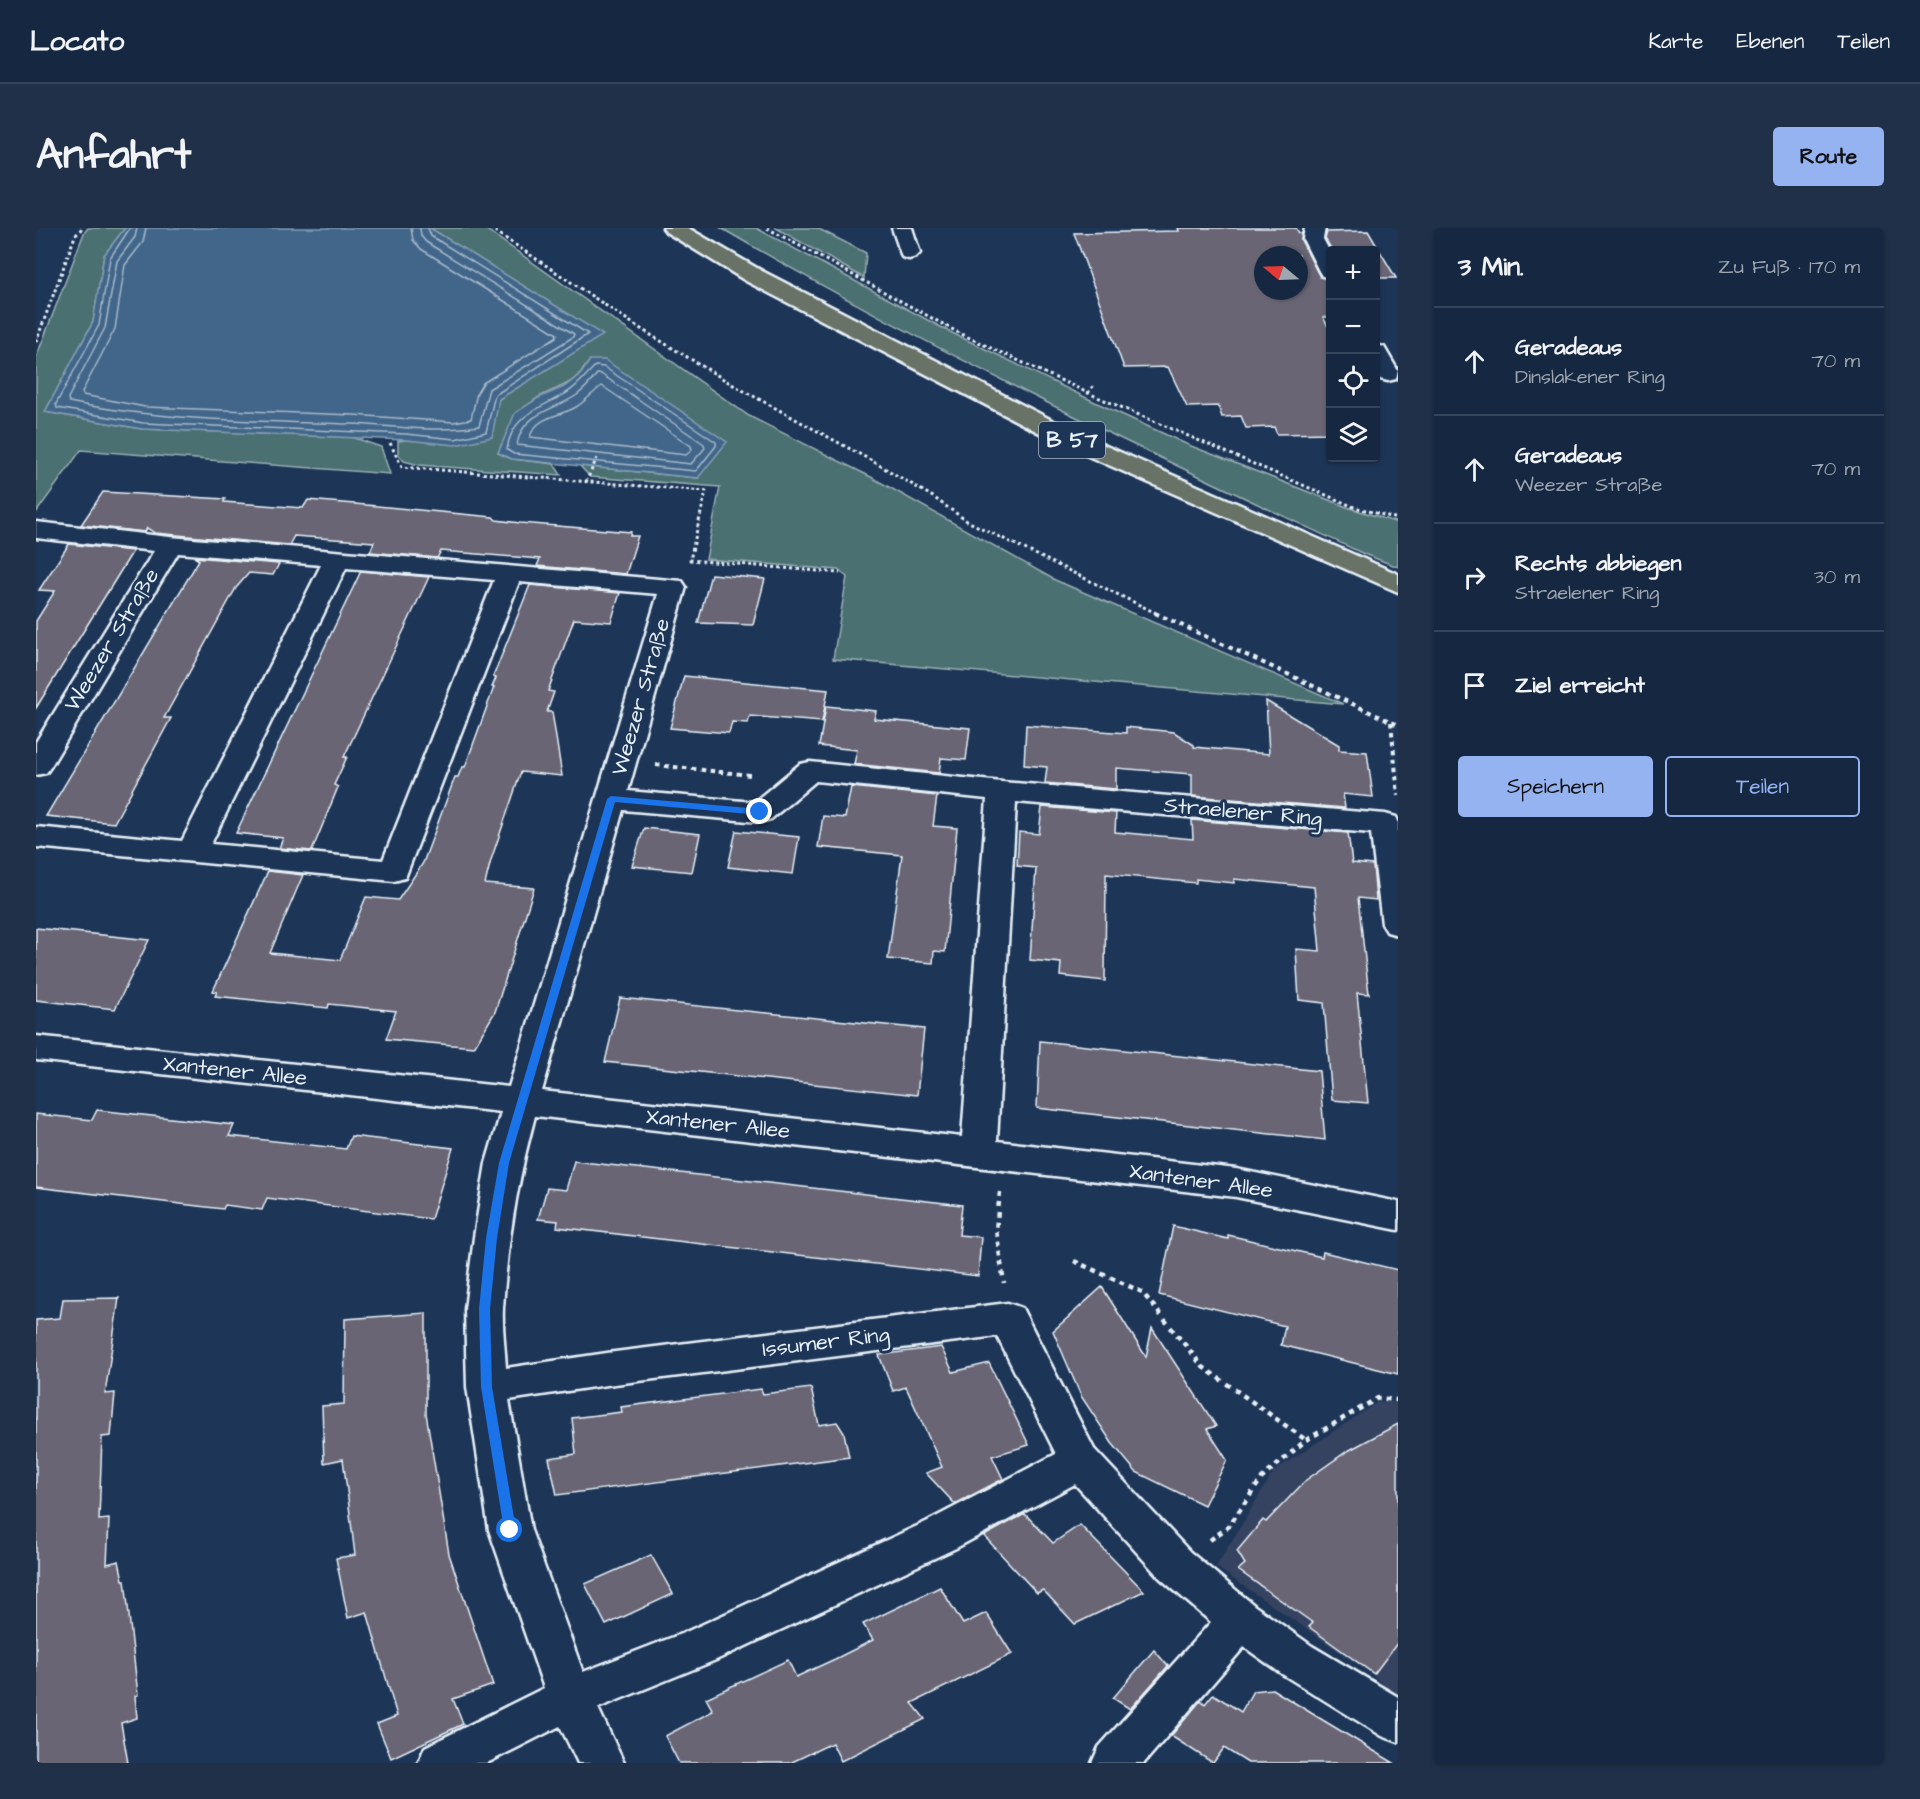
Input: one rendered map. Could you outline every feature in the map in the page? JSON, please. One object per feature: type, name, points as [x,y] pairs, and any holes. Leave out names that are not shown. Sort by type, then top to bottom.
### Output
[{"type":"main road","name":"B 57","points":[[673,228],[754,276],[1072,440],[1398,584]]},
{"type":"street","points":[[902,228],[909,253]]},
{"type":"street","points":[[1315,228],[1313,239],[1326,263]]},
{"type":"street","points":[[1377,354],[1388,374]]},
{"type":"street","name":"Weezer Straße","points":[[36,530],[337,560],[673,587],[504,1163],[484,1309],[487,1387],[510,1530],[570,1698],[601,1763]]},
{"type":"street","name":"Weezer Straße","points":[[36,766],[170,545]]},
{"type":"street","points":[[192,852],[337,560]]},
{"type":"street","points":[[36,837],[394,871],[509,574]]},
{"type":"street","name":"Straelener Ring","points":[[611,799],[760,812],[810,771],[1002,791],[1385,824],[1398,924]]},
{"type":"street","points":[[992,1154],[1002,791]]},
{"type":"street","name":"Xantener Allee","points":[[36,1048],[1236,1183],[1398,1216]]},
{"type":"street","points":[[1008,1319],[1080,1461],[1175,1565],[1240,1620],[1297,1660],[1398,1721]]},
{"type":"street","name":"Issumer Ring","points":[[487,1387],[607,1369],[1008,1319]]},
{"type":"street","points":[[441,1763],[570,1698],[701,1646],[940,1535],[1080,1461]]},
{"type":"street","points":[[1115,1763],[1240,1620]]},
{"type":"path","points":[[36,342],[75,236],[82,228]]},
{"type":"path","points":[[490,228],[725,381],[874,462],[930,495],[967,521],[1080,578],[1398,724]]},
{"type":"path","points":[[767,228],[961,334],[1088,393],[1353,507],[1398,519]]},
{"type":"path","points":[[1088,393],[1094,385]]},
{"type":"path","points":[[390,443],[402,467],[706,491],[690,560],[840,573]]},
{"type":"path","points":[[586,482],[597,458]]},
{"type":"path","points":[[1391,722],[1398,797]]},
{"type":"path","points":[[622,762],[798,780]]},
{"type":"path","points":[[992,1154],[996,1230],[1008,1319]]},
{"type":"path","points":[[1074,1261],[1142,1292],[1203,1367],[1306,1440]]},
{"type":"path","points":[[1175,1565],[1228,1527],[1262,1479],[1306,1440],[1378,1398],[1398,1400]]},
{"type":"shaded area","points":[[1378,1402],[1398,1402],[1398,1700],[1373,1675],[1216,1567],[1274,1471]]},
{"type":"green space","points":[[88,228],[125,228],[104,255],[93,322],[45,412],[142,429],[352,437],[381,447],[390,474],[81,450],[36,513],[36,358],[84,233]]},
{"type":"green space","points":[[430,228],[484,228],[749,416],[871,477],[1055,580],[1343,704],[833,659],[847,577],[838,570],[706,559],[720,487],[590,477],[580,466],[698,478],[590,360],[573,380],[539,397],[526,408],[509,430],[498,453],[512,459],[554,464],[561,475],[419,465],[404,461],[398,454],[398,441],[406,440],[499,399],[602,335]]},
{"type":"green space","points":[[721,228],[756,228],[950,332],[1186,444],[1347,507],[1398,523],[1398,567],[1282,516],[958,358],[799,273]]},
{"type":"green space","points":[[776,228],[817,228],[866,253],[864,278]]},
{"type":"water","points":[[125,228],[430,228],[603,335],[499,399],[492,437],[455,445],[406,440],[142,429],[45,412],[93,322],[104,255]]},
{"type":"water","points":[[590,360],[605,360],[727,442],[698,478],[512,459],[498,453],[515,413],[538,398],[564,387],[581,374]]},
{"type":"building","points":[[1178,228],[1296,228],[1299,233],[1302,233],[1301,240],[1304,246],[1254,246],[1254,300],[1308,300],[1308,254],[1320,277],[1326,278],[1326,317],[1323,317],[1326,323],[1326,433],[1277,434],[1274,427],[1246,428],[1241,416],[1222,417],[1218,406],[1187,407],[1168,367],[1124,368],[1074,233],[1179,231]]},
{"type":"building","points":[[1368,231],[1377,246],[1329,246],[1325,239],[1327,232]]},
{"type":"building","points":[[1380,251],[1396,278],[1380,278]]},
{"type":"building","points":[[103,492],[225,499],[224,502],[303,508],[308,500],[493,517],[496,520],[520,523],[631,532],[630,536],[638,536],[626,574],[537,566],[540,559],[441,551],[437,558],[370,552],[374,542],[294,536],[289,545],[155,533],[147,528],[145,532],[81,525]]},
{"type":"building","points":[[69,544],[133,551],[36,708],[36,621],[55,591],[39,590]]},
{"type":"building","points":[[194,557],[279,564],[273,575],[249,573],[236,588],[164,718],[171,718],[114,823],[46,816],[199,560]]},
{"type":"building","points":[[361,571],[429,577],[344,757],[347,757],[334,785],[338,787],[312,851],[279,848],[283,838],[236,833]]},
{"type":"building","points":[[711,574],[765,579],[753,625],[698,623]]},
{"type":"building","points":[[530,585],[620,593],[611,622],[574,619],[548,691],[554,692],[547,712],[552,712],[562,776],[521,772],[491,860],[485,884],[534,888],[495,1012],[474,1047],[386,1039],[396,1011],[329,1004],[328,1008],[215,996],[217,992],[213,991],[268,871],[303,875],[270,953],[340,960],[366,897],[398,900],[423,863],[455,777],[458,777],[462,767],[465,767],[494,687],[492,687],[496,678],[493,677]]},
{"type":"building","points":[[684,676],[828,690],[822,722],[750,716],[748,723],[732,722],[729,733],[670,728]]},
{"type":"building","points":[[1266,701],[1339,745],[1339,750],[1367,752],[1373,797],[1343,794],[1345,808],[1192,796],[1192,774],[1116,768],[1116,789],[1045,783],[1047,767],[1024,765],[1026,725],[1126,733],[1126,727],[1174,732],[1194,747],[1269,754]]},
{"type":"building","points":[[826,706],[876,711],[874,719],[970,728],[966,760],[941,758],[939,773],[854,764],[857,750],[819,746]]},
{"type":"building","points":[[851,787],[937,796],[933,826],[957,828],[945,952],[934,951],[933,963],[888,959],[902,855],[818,847],[823,816],[845,818]]},
{"type":"building","points":[[1042,807],[1116,813],[1115,832],[1193,839],[1192,820],[1348,833],[1352,863],[1373,865],[1376,900],[1358,898],[1369,994],[1357,993],[1368,1103],[1332,1100],[1324,1003],[1299,1000],[1296,949],[1320,951],[1314,887],[1234,879],[1234,883],[1196,879],[1196,883],[1106,874],[1105,981],[1060,976],[1061,963],[1030,960],[1036,868],[1017,866],[1019,832],[1039,834]]},
{"type":"building","points":[[644,828],[700,834],[692,872],[632,866]]},
{"type":"building","points":[[736,831],[799,837],[793,874],[728,867]]},
{"type":"building","points":[[36,928],[149,940],[115,1009],[36,1000]]},
{"type":"building","points":[[620,998],[924,1029],[917,1095],[605,1062]]},
{"type":"building","points":[[1040,1041],[1319,1071],[1325,1140],[1037,1108]]},
{"type":"building","points":[[97,1110],[234,1125],[229,1136],[346,1149],[351,1136],[453,1148],[431,1219],[267,1198],[262,1210],[225,1205],[223,1209],[36,1187],[36,1114],[92,1120]]},
{"type":"building","points":[[574,1161],[962,1205],[959,1235],[981,1237],[978,1276],[557,1227],[558,1221],[538,1219],[547,1188],[566,1190]]},
{"type":"building","points":[[1173,1226],[1228,1239],[1228,1235],[1322,1257],[1323,1252],[1398,1270],[1398,1374],[1281,1345],[1285,1326],[1159,1295]]},
{"type":"building","points":[[1102,1287],[1146,1357],[1152,1328],[1216,1426],[1207,1429],[1227,1460],[1204,1505],[1136,1472],[1112,1443],[1081,1396],[1053,1331]]},
{"type":"building","points":[[119,1298],[105,1394],[115,1393],[111,1436],[102,1437],[99,1520],[109,1519],[107,1564],[119,1561],[123,1580],[125,1580],[138,1695],[135,1696],[137,1718],[121,1723],[128,1763],[36,1763],[36,1320],[60,1318],[63,1299]]},
{"type":"building","points":[[426,1313],[426,1413],[449,1554],[493,1685],[453,1699],[463,1724],[391,1758],[377,1724],[397,1716],[367,1612],[348,1618],[336,1558],[355,1555],[343,1459],[324,1463],[322,1406],[344,1404],[345,1319]]},
{"type":"building","points":[[941,1347],[953,1372],[989,1363],[1029,1445],[992,1456],[1003,1479],[955,1504],[926,1473],[942,1467],[906,1387],[893,1391],[879,1355]]},
{"type":"building","points":[[811,1388],[819,1425],[837,1422],[844,1433],[849,1457],[557,1495],[549,1458],[576,1454],[572,1418],[622,1412],[621,1407],[761,1389],[763,1394]]},
{"type":"building","points":[[1398,1424],[1398,1642],[1374,1674],[1309,1627],[1313,1623],[1238,1570],[1245,1564],[1237,1551],[1263,1520],[1266,1522],[1306,1480],[1346,1452]]},
{"type":"building","points":[[1025,1514],[1053,1543],[1080,1525],[1144,1591],[1075,1624],[1043,1590],[1037,1593],[984,1536]]},
{"type":"building","points":[[651,1555],[673,1594],[606,1625],[585,1584]]},
{"type":"building","points":[[940,1587],[963,1624],[986,1613],[1012,1654],[912,1703],[925,1719],[841,1761],[832,1743],[790,1763],[679,1763],[665,1736],[713,1711],[706,1698],[788,1660],[796,1677],[835,1659],[873,1640],[863,1624]]},
{"type":"building","points":[[1154,1650],[1168,1666],[1130,1709],[1113,1698]]},
{"type":"building","points":[[1272,1689],[1394,1763],[1248,1763],[1224,1748],[1213,1763],[1171,1736],[1201,1700],[1205,1704],[1213,1694],[1241,1712],[1253,1691]]},
{"type":"route","points":[[510,1530],[487,1387],[484,1309],[492,1238],[504,1163],[611,799],[760,812]]}]
